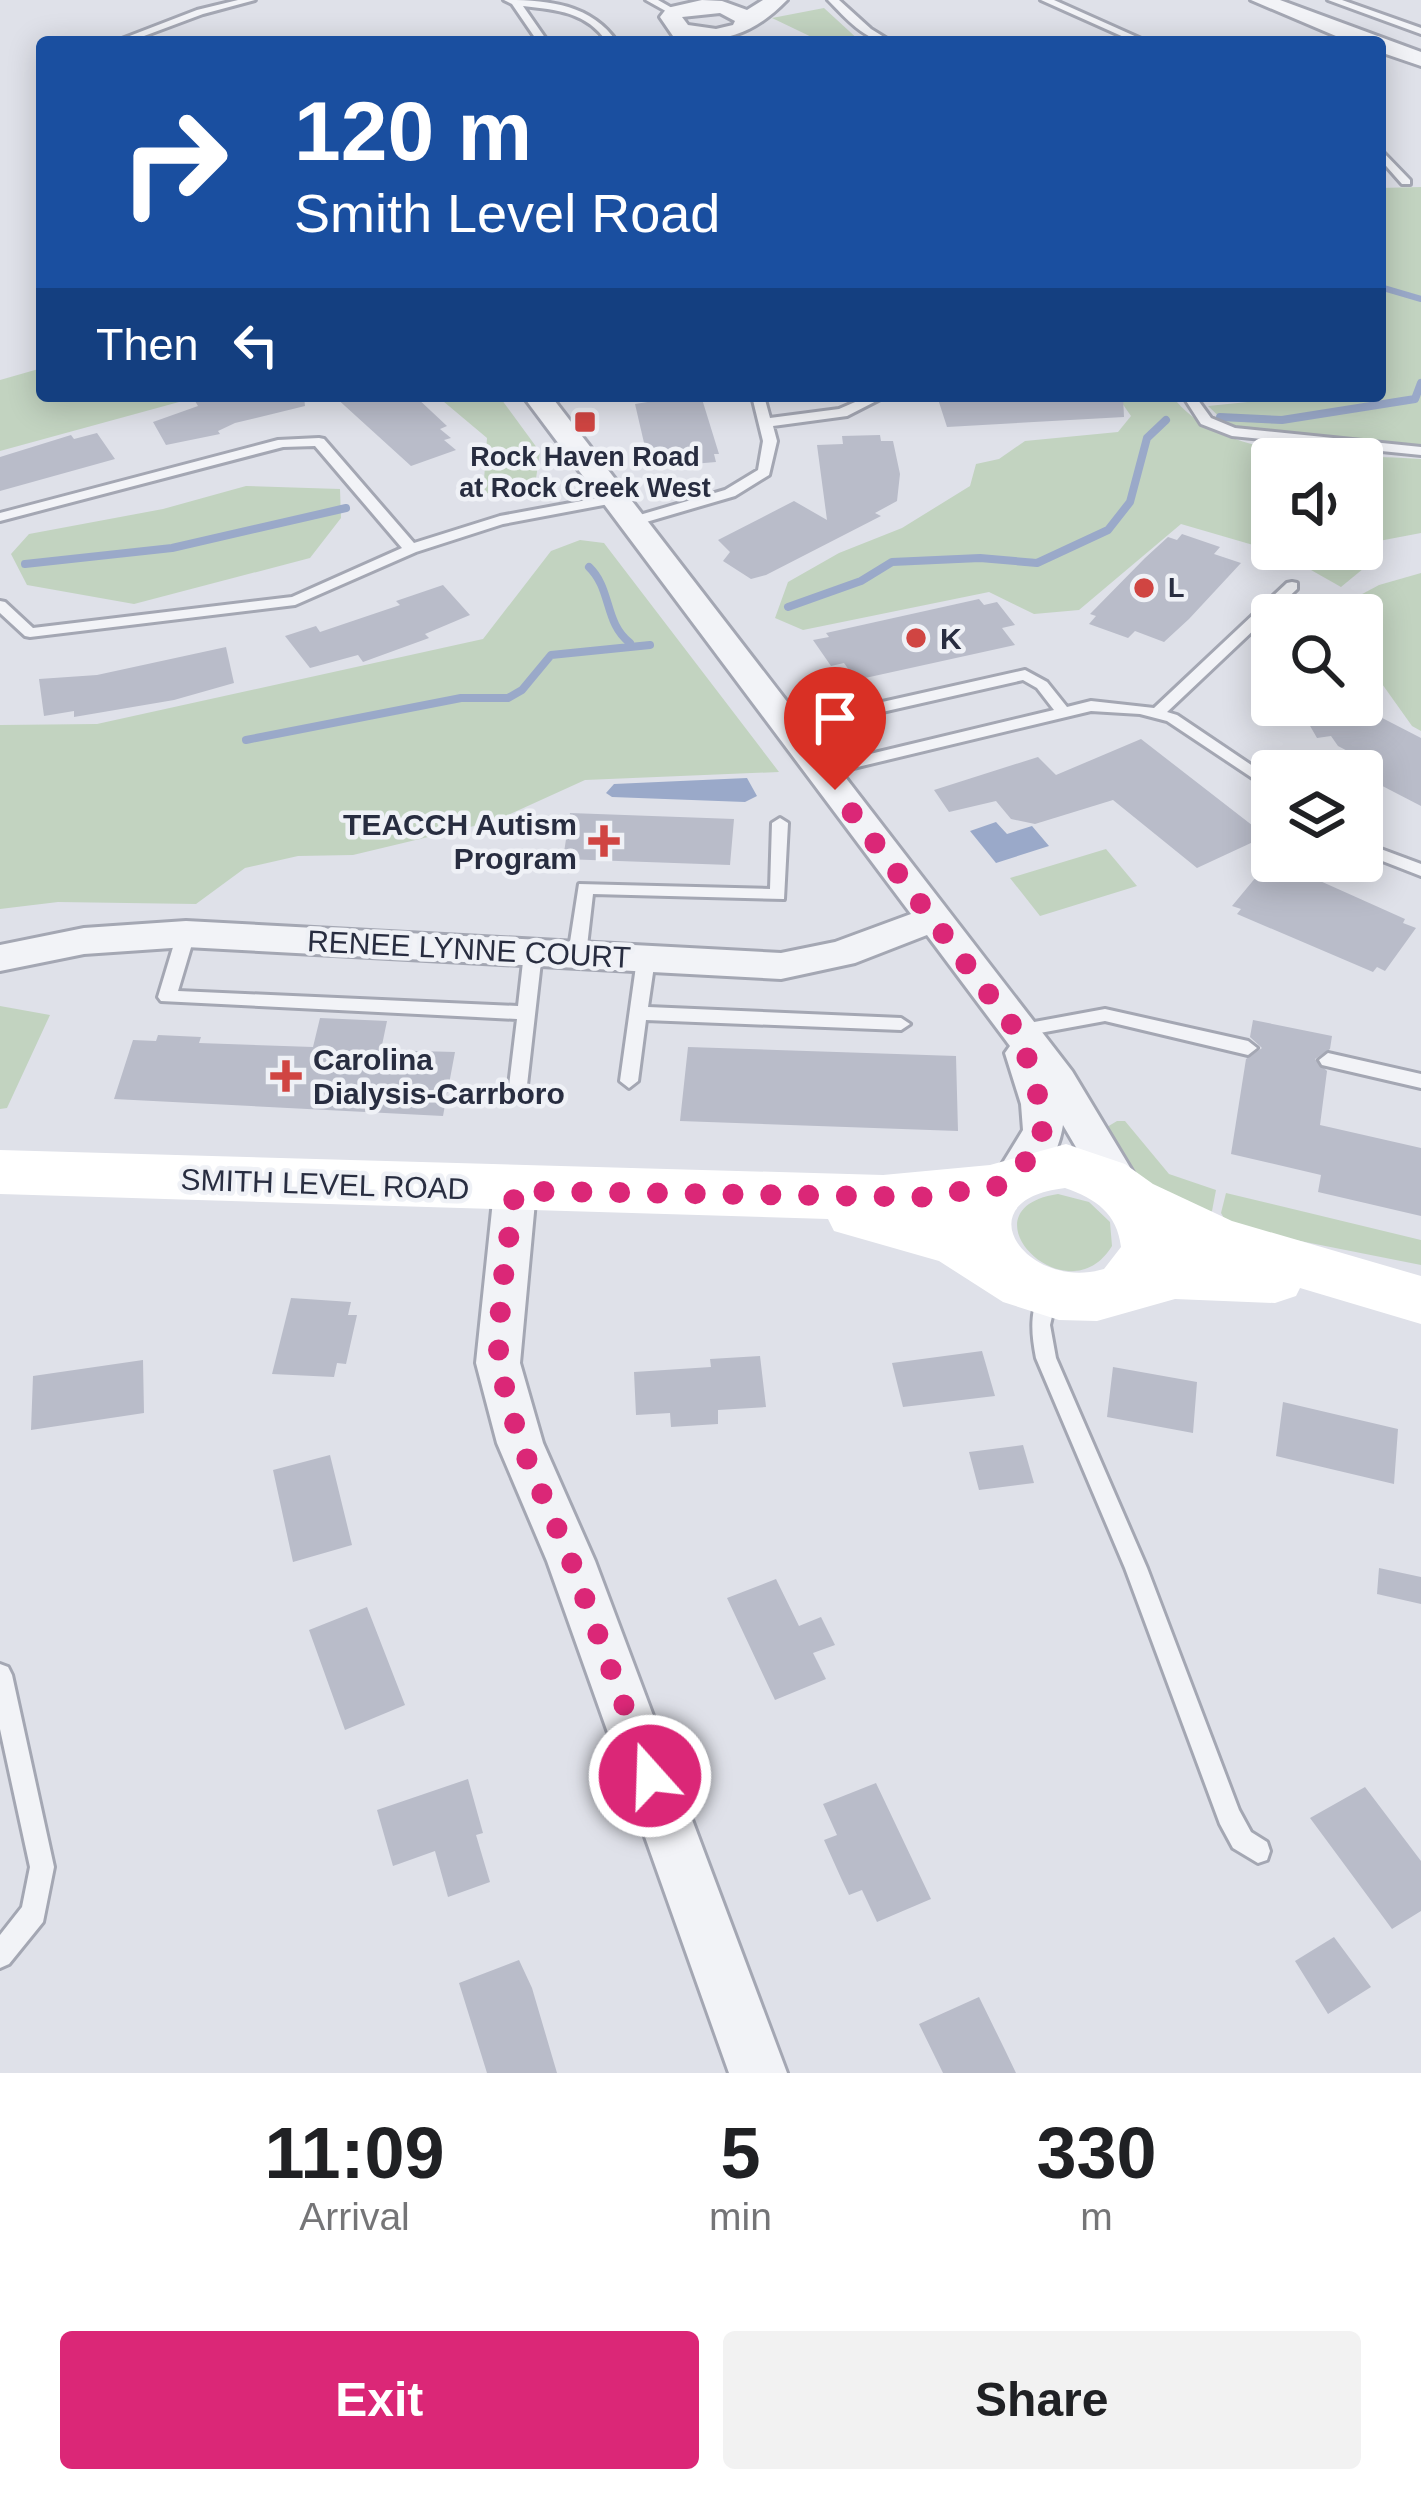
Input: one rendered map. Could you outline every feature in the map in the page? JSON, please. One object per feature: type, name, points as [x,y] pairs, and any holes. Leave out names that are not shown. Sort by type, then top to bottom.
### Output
[{"type":"main road","points":[[1066,1166],[1094,1172],[1215,1239],[1400,1295],[1228,1275],[1175,1275],[1077,1299],[1023,1280],[986,1245],[981,1223],[986,1203],[1007,1180],[1066,1166]]},
{"type":"main road","name":"SMITH LEVEL ROAD","points":[[0,1172],[515,1191],[922,1197],[1007,1180]]},
{"type":"main road","points":[[1129,1193],[1150,1223],[1153,1246],[1145,1267],[1129,1284]]},
{"type":"main road","name":"SMITH LEVEL ROAD","points":[[794,1195],[956,1244],[1023,1280]]},
{"type":"street","points":[[775,0],[738,34],[681,31],[673,23],[681,6],[775,0]]},
{"type":"street","points":[[1262,0],[1355,36]]},
{"type":"street","points":[[721,7],[738,12],[738,34]]},
{"type":"street","points":[[1386,48],[1421,59]]},
{"type":"street","points":[[541,402],[1072,1102],[1091,1146],[1129,1193]]},
{"type":"street","name":"RENEE LYNNE COURT","points":[[0,958],[84,941],[186,934],[781,967],[842,953],[933,919]]},
{"type":"street","points":[[1007,1180],[1042,1147],[1045,1125],[1018,1034]]},
{"type":"street","points":[[515,1191],[501,1295],[498,1363],[520,1443],[579,1582],[758,2073]]},
{"type":"lane","points":[[134,36],[250,0]]},
{"type":"lane","points":[[651,0],[681,6]]},
{"type":"lane","points":[[833,0],[875,36]]},
{"type":"lane","points":[[1046,0],[1129,36]]},
{"type":"lane","points":[[1333,0],[1421,31]]},
{"type":"lane","points":[[512,1],[538,36]]},
{"type":"lane","points":[[512,1],[568,8],[592,18],[607,36]]},
{"type":"lane","points":[[1386,159],[1406,182]]},
{"type":"lane","points":[[0,605],[31,633],[296,601],[412,549],[500,520],[622,510],[730,493],[764,472],[770,441],[760,402]]},
{"type":"lane","points":[[765,423],[842,413],[867,402]]},
{"type":"lane","points":[[1194,402],[1206,421],[1232,432],[1421,451]]},
{"type":"lane","points":[[0,517],[283,443],[319,442],[412,549]]},
{"type":"lane","points":[[1157,713],[1292,586]]},
{"type":"lane","points":[[860,712],[1025,675],[1042,685],[1064,713]]},
{"type":"lane","points":[[820,770],[1091,706],[1172,718],[1251,772]]},
{"type":"lane","points":[[578,955],[585,888],[778,895],[780,823]]},
{"type":"lane","points":[[1383,855],[1421,870]]},
{"type":"lane","points":[[186,934],[167,998],[526,1012]]},
{"type":"lane","points":[[517,1094],[532,953]]},
{"type":"lane","points":[[629,1081],[646,959]]},
{"type":"lane","points":[[638,1013],[902,1024]]},
{"type":"lane","points":[[1018,1034],[1105,1015],[1248,1048]]},
{"type":"lane","points":[[1328,1060],[1421,1081]]},
{"type":"lane","points":[[1023,1280],[1040,1324],[1046,1358],[1136,1568],[1229,1816],[1242,1840],[1258,1851]]},
{"type":"lane","points":[[0,1676],[42,1868],[34,1913],[0,1955]]},
{"type":"green space","points":[[824,8],[854,36],[810,36],[772,18]]},
{"type":"green space","points":[[1421,187],[1421,448],[1383,445],[1383,438],[1257,434],[1230,427],[1208,406],[1386,402],[1386,188]]},
{"type":"green space","points":[[36,370],[36,402],[179,402],[0,451],[0,380]]},
{"type":"green space","points":[[444,402],[503,402],[540,452],[535,485],[483,494],[487,438]]},
{"type":"green space","points":[[1121,402],[1178,402],[1222,434],[1251,443],[1251,544],[1181,524],[1079,610],[1034,614],[989,592],[803,630],[775,618],[788,582],[839,553],[902,528],[970,486],[976,464],[999,459],[1025,441],[1118,432],[1131,416]]},
{"type":"green space","points":[[1383,457],[1421,459],[1421,533],[1383,540]]},
{"type":"green space","points":[[246,486],[340,489],[341,518],[310,558],[134,604],[27,585],[11,554],[29,534],[163,509]]},
{"type":"green space","points":[[580,540],[604,543],[779,772],[585,780],[495,821],[353,855],[298,856],[245,868],[196,904],[58,902],[0,909],[0,725],[97,724],[483,639],[551,551]]},
{"type":"green space","points":[[1311,570],[1362,570],[1341,587]]},
{"type":"green space","points":[[1421,573],[1421,731],[1412,726],[1383,685],[1383,594],[1362,594]]},
{"type":"green space","points":[[1106,849],[1137,886],[1040,916],[1010,878]]},
{"type":"green space","points":[[0,1006],[50,1015],[7,1108],[0,1109]]},
{"type":"green space","points":[[1125,1121],[1169,1174],[1216,1190],[1212,1211],[1199,1220],[1150,1196],[1102,1130]]},
{"type":"green space","points":[[1226,1193],[1421,1240],[1421,1265],[1229,1227],[1221,1213]]},
{"type":"green space","points":[[1058,1194],[1089,1202],[1110,1222],[1112,1246],[1093,1266],[1071,1271],[1049,1266],[1019,1237],[1018,1219],[1030,1204]]},
{"type":"water","points":[[747,778],[757,796],[745,802],[612,797],[606,793],[614,784]]},
{"type":"water","points":[[996,822],[1007,834],[1032,826],[1049,846],[996,863],[970,831]]},
{"type":"building","points":[[196,402],[305,402],[305,406],[235,423],[218,431],[220,434],[166,445],[153,422],[198,406]]},
{"type":"building","points":[[341,402],[421,402],[447,426],[440,429],[451,438],[444,440],[456,450],[411,466]]},
{"type":"building","points":[[703,402],[719,454],[714,454],[716,462],[657,467],[655,459],[648,460],[635,404]]},
{"type":"building","points":[[939,402],[1123,402],[1124,417],[947,427]]},
{"type":"building","points":[[97,433],[115,459],[0,491],[0,457],[71,435],[74,439]]},
{"type":"building","points":[[880,435],[881,441],[893,441],[900,474],[897,501],[875,513],[881,516],[766,575],[751,579],[723,561],[730,552],[718,540],[794,501],[827,520],[817,445],[843,444],[842,436]]},
{"type":"building","name":"L","points":[[1182,534],[1220,547],[1214,554],[1241,563],[1189,619],[1164,642],[1135,631],[1128,638],[1089,624],[1096,616],[1090,614],[1145,558],[1168,537],[1177,540]]},
{"type":"building","points":[[443,585],[470,615],[425,634],[429,638],[363,662],[358,655],[310,668],[285,636],[316,626],[320,632]]},
{"type":"building","name":"K","points":[[979,599],[984,605],[997,602],[1015,625],[1002,628],[1015,645],[856,680],[844,663],[831,666],[813,640],[829,637],[826,633]]},
{"type":"building","points":[[226,647],[234,683],[174,700],[74,717],[74,711],[44,716],[39,679],[97,675]]},
{"type":"building","points":[[1383,718],[1421,738],[1421,806],[1383,786],[1383,750],[1346,750],[1331,736],[1317,738],[1310,726],[1383,726]]},
{"type":"building","points":[[1141,739],[1251,824],[1251,843],[1197,868],[1113,800],[1035,824],[1011,819],[996,801],[949,812],[934,790],[1038,757],[1056,775]]},
{"type":"building","points":[[570,813],[734,819],[730,865],[563,859]]},
{"type":"building","points":[[1252,882],[1322,882],[1416,928],[1385,971],[1377,967],[1373,972],[1237,914],[1241,909],[1232,906]]},
{"type":"building","name":"Carolina Dialysis-Carrboro","points":[[320,1018],[387,1021],[381,1050],[455,1052],[443,1116],[114,1099],[133,1040],[156,1041],[158,1035],[201,1037],[199,1043],[313,1047]]},
{"type":"building","points":[[1253,1020],[1332,1036],[1330,1049],[1315,1059],[1327,1071],[1320,1125],[1421,1148],[1421,1216],[1318,1192],[1321,1175],[1231,1154],[1246,1059],[1262,1048],[1250,1037]]},
{"type":"building","points":[[688,1047],[956,1056],[958,1131],[680,1121]]},
{"type":"building","points":[[291,1298],[351,1302],[348,1315],[357,1315],[346,1364],[337,1363],[334,1377],[272,1374]]},
{"type":"building","points":[[982,1351],[995,1396],[903,1407],[892,1363]]},
{"type":"building","points":[[760,1356],[766,1407],[718,1410],[718,1424],[671,1427],[670,1413],[636,1415],[634,1372],[711,1367],[710,1359]]},
{"type":"building","points":[[143,1360],[144,1413],[31,1430],[33,1376]]},
{"type":"building","points":[[1113,1367],[1197,1382],[1193,1433],[1107,1417]]},
{"type":"building","points":[[1283,1402],[1398,1429],[1394,1484],[1276,1456]]},
{"type":"building","points":[[1023,1445],[1034,1483],[979,1490],[969,1452]]},
{"type":"building","points":[[330,1455],[352,1545],[293,1562],[273,1470]]},
{"type":"building","points":[[1379,1568],[1421,1577],[1421,1604],[1377,1594]]},
{"type":"building","points":[[776,1579],[799,1626],[821,1617],[835,1645],[813,1653],[826,1679],[775,1700],[727,1598]]},
{"type":"building","points":[[367,1607],[405,1705],[345,1730],[309,1630]]},
{"type":"building","points":[[468,1779],[483,1833],[476,1835],[490,1882],[448,1897],[435,1851],[393,1866],[377,1810]]},
{"type":"building","points":[[876,1783],[931,1899],[877,1922],[862,1890],[849,1895],[841,1878],[824,1840],[837,1835],[823,1804]]},
{"type":"building","points":[[1365,1787],[1421,1861],[1421,1911],[1392,1929],[1310,1818]]},
{"type":"building","points":[[1334,1937],[1371,1987],[1328,2014],[1295,1961]]},
{"type":"building","points":[[519,1960],[557,2073],[487,2073],[459,1983]]},
{"type":"building","points":[[979,1997],[1016,2073],[943,2073],[919,2024]]},
{"type":"waterway","points":[[1386,289],[1421,299]]},
{"type":"waterway","points":[[1220,417],[1282,420],[1415,399],[1421,383]]},
{"type":"waterway","points":[[788,607],[861,581],[892,562],[980,558],[1037,563],[1108,530],[1130,502],[1147,438],[1166,420]]},
{"type":"waterway","points":[[25,564],[172,548],[346,508]]},
{"type":"waterway","points":[[589,567],[616,626],[630,643]]},
{"type":"waterway","points":[[246,740],[461,698],[508,698],[522,690],[551,655],[650,645]]},
{"type":"place","name":"Rock Haven Road at Rock Creek West","points":[[585,422]]},
{"type":"place","name":"L","points":[[1144,588]]},
{"type":"place","name":"K","points":[[916,638]]},
{"type":"place","name":"TEACCH Autism Program","points":[[604,841]]},
{"type":"place","name":"Carolina Dialysis-Carrboro","points":[[286,1076]]},
{"type":"route","points":[[650,1776],[571,1561],[520,1443],[498,1363],[501,1295],[515,1191],[922,1197],[998,1186],[1017,1174],[1042,1147],[1045,1125],[1021,1037],[835,790]]}]
